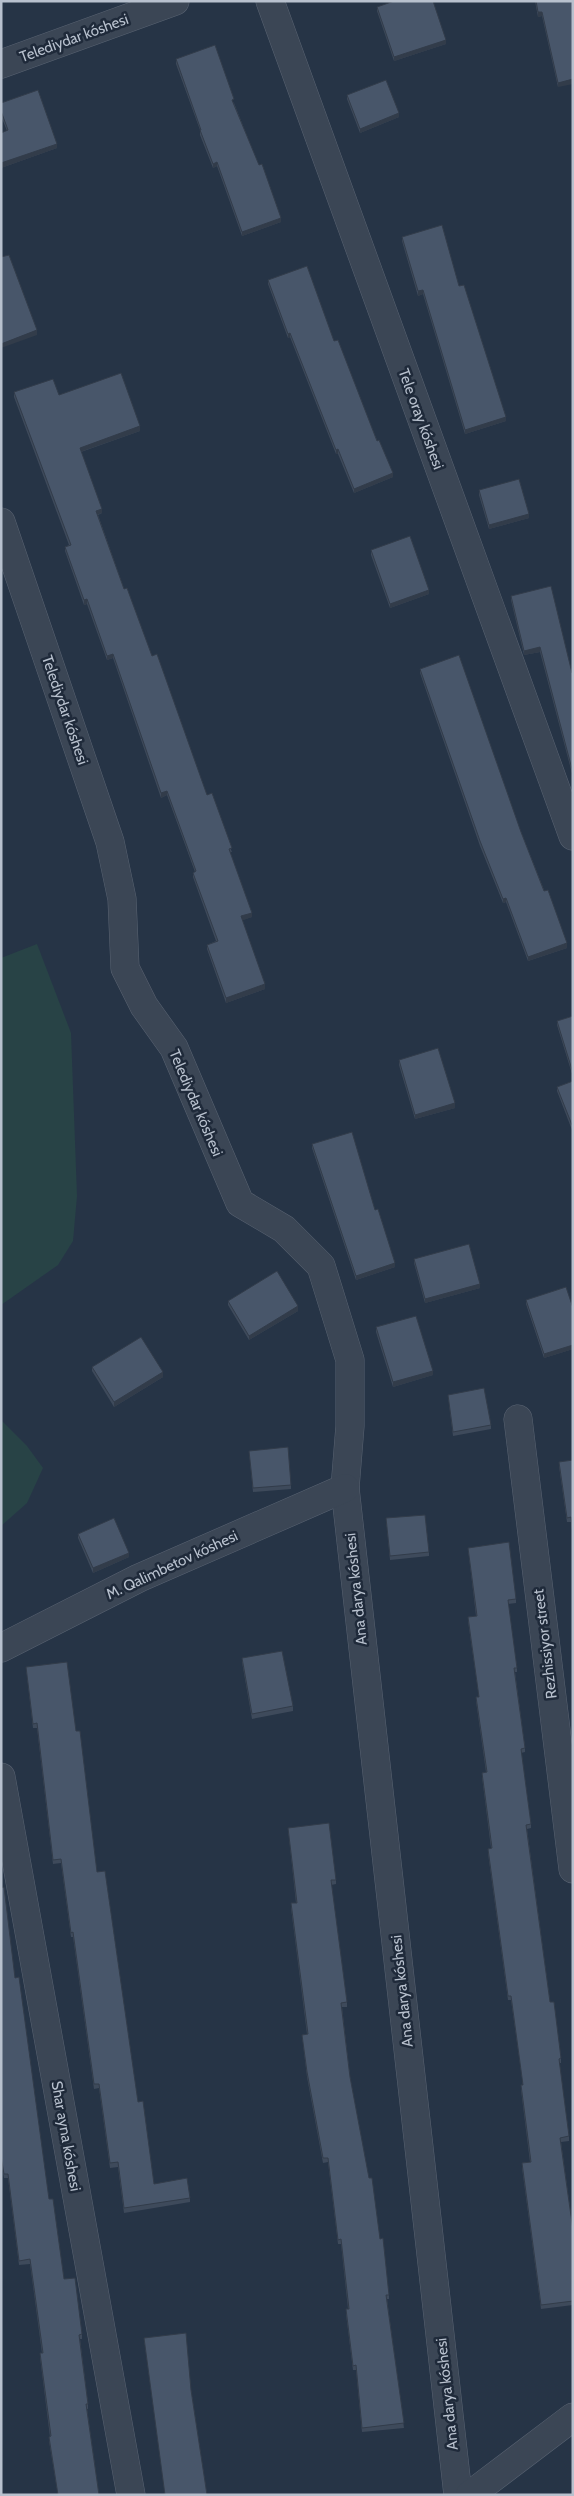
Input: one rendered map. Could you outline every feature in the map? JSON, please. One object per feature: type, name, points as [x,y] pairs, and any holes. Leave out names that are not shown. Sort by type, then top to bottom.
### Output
[{"type":"street","name":"Telediydar kóshesi","points":[[1,64],[175,1]]},
{"type":"street","name":"Tele oray kóshesi","points":[[270,1],[573,836]]},
{"type":"street","name":"Telediydar kóshesi","points":[[1,522],[110,842],[122,899],[125,968],[144,1006],[174,1048],[240,1203],[284,1229],[321,1266],[350,1360],[350,1426],[345,1488]]},
{"type":"street","name":"Rezhissiyor street","points":[[518,1419],[573,1869]]},
{"type":"street","name":"M. Qalimbetov kóshesi","points":[[1,1648],[138,1578],[345,1488]]},
{"type":"street","name":"Ana darya kóshesi","points":[[345,1488],[458,2495]]},
{"type":"street","name":"Shar ayna kóshesi","points":[[1,1777],[131,2495]]},
{"type":"street","points":[[470,2495],[573,2417]]},
{"type":"green space","points":[[37,944],[71,1033],[77,1196],[73,1241],[58,1265],[1,1305],[1,958]]},
{"type":"green space","points":[[1,1420],[27,1446],[43,1468],[27,1503],[1,1526]]},
{"type":"building","points":[[394,1],[433,1],[446,40],[394,57],[377,7]]},
{"type":"building","points":[[536,1],[573,1],[573,79],[558,83],[542,12],[538,12]]},
{"type":"building","points":[[215,45],[234,99],[232,100],[259,165],[262,164],[281,218],[242,232],[217,162],[213,164],[200,130],[176,59]]},
{"type":"building","points":[[386,80],[399,113],[360,129],[347,95]]},
{"type":"building","points":[[38,90],[57,144],[1,163],[1,133],[8,130],[1,111],[1,103]]},
{"type":"building","points":[[442,225],[459,286],[464,285],[506,417],[465,430],[423,290],[418,291],[402,237]]},
{"type":"building","points":[[9,255],[37,330],[1,344],[1,257]]},
{"type":"building","points":[[307,266],[334,341],[338,340],[377,441],[379,440],[393,473],[354,489],[338,449],[336,450],[290,333],[288,334],[268,280]]},
{"type":"building","points":[[121,373],[140,426],[80,448],[102,509],[96,511],[124,589],[127,588],[152,656],[157,654],[207,795],[212,793],[232,848],[229,849],[252,913],[241,916],[265,984],[226,998],[207,945],[218,941],[193,873],[196,871],[167,791],[161,793],[113,654],[107,656],[87,599],[84,600],[65,547],[71,545],[14,392],[53,379],[59,395]]},
{"type":"building","points":[[519,479],[529,514],[489,525],[479,490]]},
{"type":"building","points":[[410,536],[429,590],[390,604],[371,550]]},
{"type":"building","points":[[551,586],[573,673],[573,773],[540,647],[524,651],[511,596]]},
{"type":"building","points":[[459,655],[521,832],[544,891],[548,890],[567,943],[528,957],[506,898],[503,899],[480,841],[420,669]]},
{"type":"building","points":[[573,1016],[573,1073],[557,1021]]},
{"type":"building","points":[[438,1048],[455,1103],[415,1115],[399,1060]]},
{"type":"building","points":[[573,1081],[573,1125],[572,1125],[557,1087]]},
{"type":"building","points":[[352,1132],[375,1210],[378,1209],[395,1263],[356,1276],[312,1144]]},
{"type":"building","points":[[469,1244],[480,1284],[425,1299],[414,1259]]},
{"type":"building","points":[[277,1271],[298,1306],[249,1336],[228,1301]]},
{"type":"building","points":[[566,1287],[573,1308],[573,1345],[544,1354],[526,1300]]},
{"type":"building","points":[[416,1316],[433,1371],[393,1382],[376,1327]]},
{"type":"building","points":[[141,1337],[163,1372],[114,1402],[92,1367]]},
{"type":"building","points":[[484,1388],[491,1425],[453,1432],[448,1395]]},
{"type":"building","points":[[288,1447],[291,1485],[253,1488],[249,1451]]},
{"type":"building","points":[[573,1460],[573,1534],[571,1517],[567,1518],[559,1462]]},
{"type":"building","points":[[425,1515],[429,1552],[390,1556],[386,1518]]},
{"type":"building","points":[[114,1518],[129,1553],[93,1568],[78,1534]]},
{"type":"building","points":[[509,1542],[516,1599],[508,1600],[517,1668],[514,1668],[525,1748],[521,1749],[531,1824],[526,1825],[550,2002],[554,2002],[561,2058],[559,2059],[569,2136],[560,2138],[573,2230],[573,2301],[541,2305],[522,2163],[531,2162],[521,2085],[523,2085],[511,1996],[508,1996],[488,1849],[492,1848],[482,1773],[487,1772],[476,1697],[479,1697],[468,1617],[477,1616],[468,1548]]},
{"type":"building","points":[[282,1651],[293,1706],[252,1714],[242,1658]]},
{"type":"building","points":[[67,1662],[76,1731],[80,1731],[97,1872],[105,1871],[138,2102],[143,2101],[154,2184],[187,2178],[190,2198],[124,2208],[118,2162],[110,2163],[99,2084],[94,2084],[61,1859],[53,1860],[37,1723],[33,1724],[26,1667]]},
{"type":"building","points":[[329,1823],[336,1880],[331,1880],[347,2002],[341,2003],[350,2077],[369,2178],[372,2178],[380,2239],[383,2238],[389,2295],[386,2295],[404,2423],[362,2428],[356,2365],[353,2366],[346,2309],[349,2309],[341,2239],[338,2240],[328,2158],[323,2158],[307,2072],[302,2035],[308,2034],[291,1903],[297,1903],[288,1828]]},
{"type":"building","points":[[4,1887],[15,1978],[19,1977],[49,2199],[53,2199],[64,2279],[75,2278],[82,2334],[79,2335],[88,2404],[86,2404],[99,2495],[58,2495],[49,2437],[51,2436],[40,2353],[43,2353],[30,2259],[19,2261],[8,2174],[4,2174],[1,2156],[1,1888]]},
{"type":"building","points":[[186,2333],[191,2390],[207,2495],[165,2495],[144,2338]]}]
